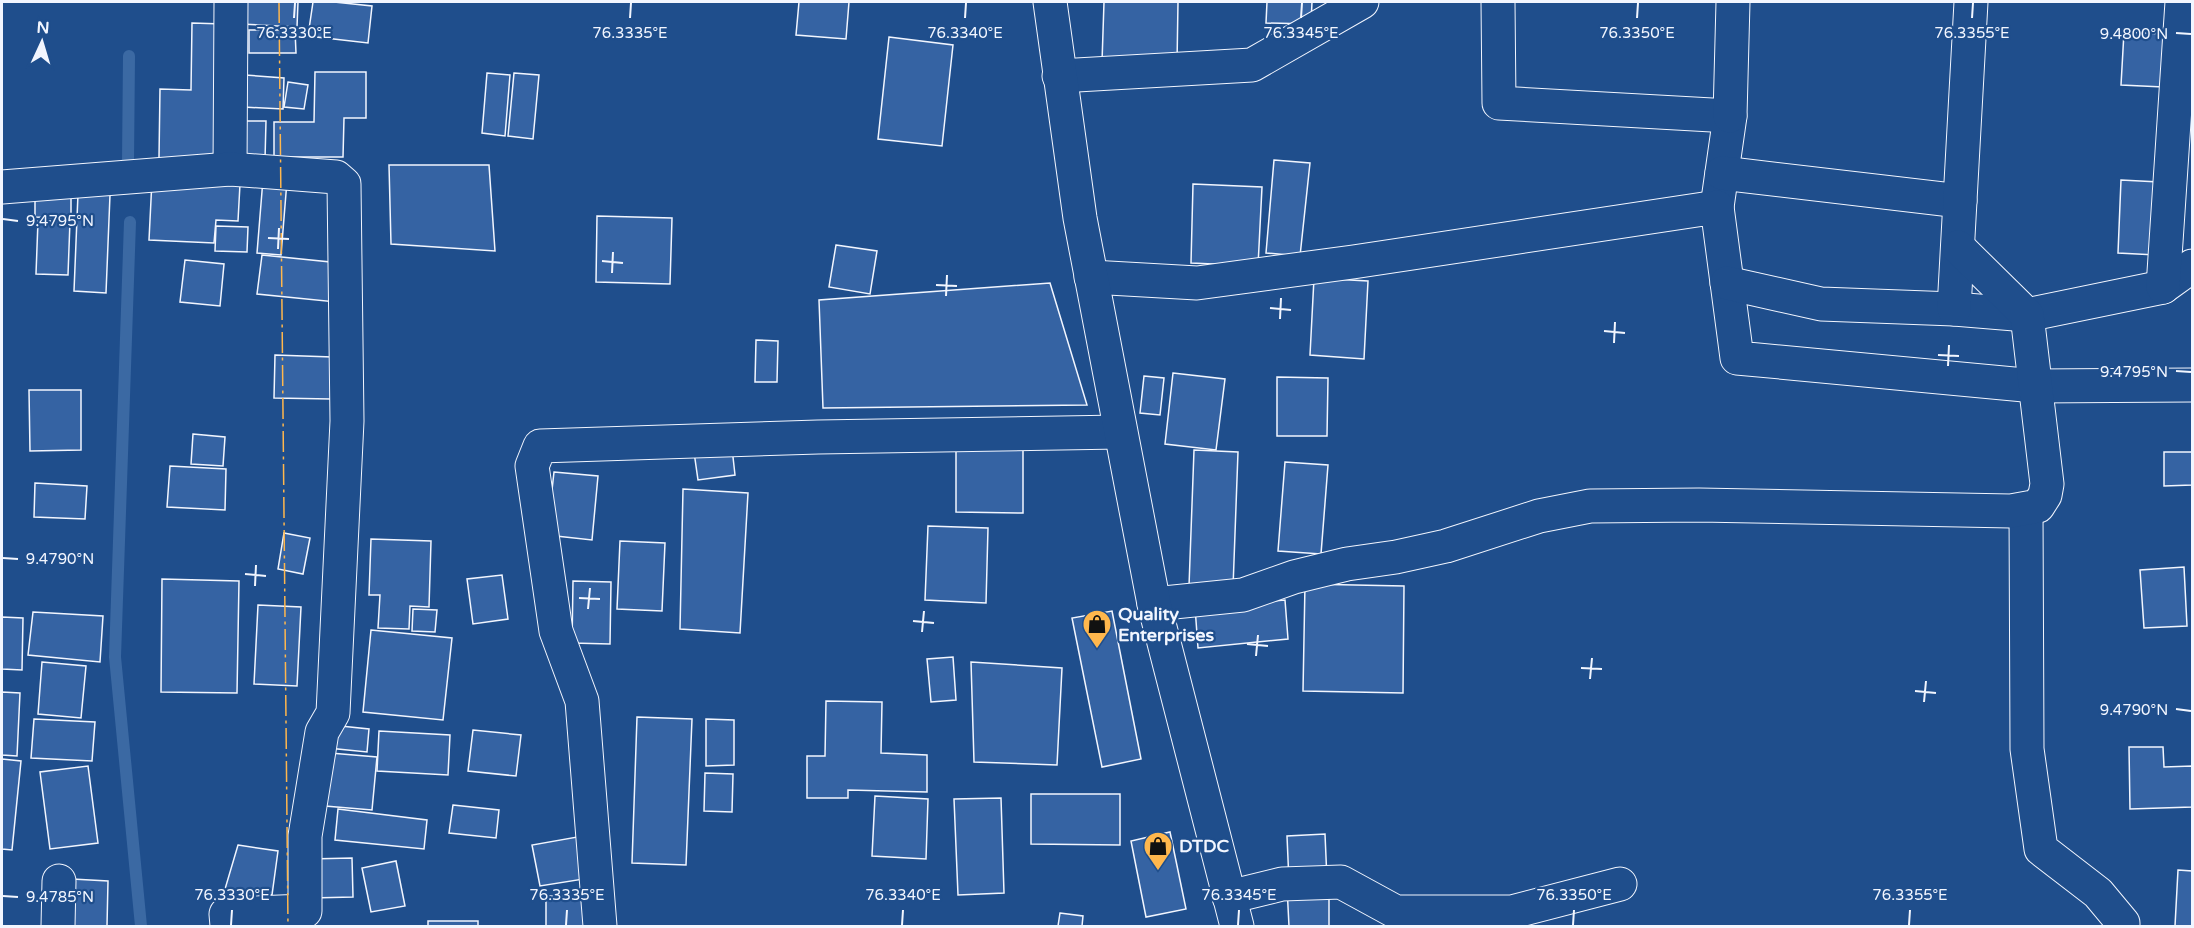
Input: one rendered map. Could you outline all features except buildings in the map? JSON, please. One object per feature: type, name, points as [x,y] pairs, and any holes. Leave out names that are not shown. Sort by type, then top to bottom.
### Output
[{"type":"street","points":[[230,169],[231,2]]},
{"type":"street","points":[[1050,2],[1080,218],[1154,604],[1233,912],[1282,884],[1341,882],[1396,912],[1512,912],[1620,884]]},
{"type":"street","points":[[1059,76],[1252,65],[1362,2]]},
{"type":"street","points":[[1498,2],[1499,103],[1730,116]]},
{"type":"street","points":[[1733,2],[1730,116],[1717,207],[1737,358],[2035,386],[2193,385]]},
{"type":"street","points":[[1954,309],[1971,2]]},
{"type":"street","points":[[2163,287],[2182,2]]},
{"type":"street","points":[[2,187],[230,169],[336,177],[344,184],[346,421],[333,713],[322,732],[305,836],[305,911],[226,914],[227,927]]},
{"type":"street","points":[[1722,173],[1960,201]]},
{"type":"street","points":[[1091,277],[1197,283],[1717,207]]},
{"type":"street","points":[[1154,604],[1243,595],[1294,577],[1347,564],[1396,557],[1446,546],[1539,516],[1590,506],[1699,505],[2011,511],[2038,506],[2045,495],[2047,484],[2027,315],[1958,247]]},
{"type":"street","points":[[1728,283],[1821,304],[1954,309],[2027,315],[2163,287],[2193,266]]},
{"type":"street","points":[[600,927],[582,701],[556,631],[532,466],[540,446],[818,437],[1120,432]]},
{"type":"street","points":[[2026,510],[2027,749],[2041,849],[2098,893],[2123,923],[2123,927]]},
{"type":"street","points":[[58,927],[59,880]]},
{"type":"waterway","points":[[128,161],[129,56]]},
{"type":"waterway","points":[[130,222],[115,657],[141,926]]},
{"type":"power","points":[[279,2],[288,926]]},
{"type":"place","name":"Quality Enterprises","points":[[1097,650]]},
{"type":"place","name":"DTDC","points":[[1158,872]]}]
